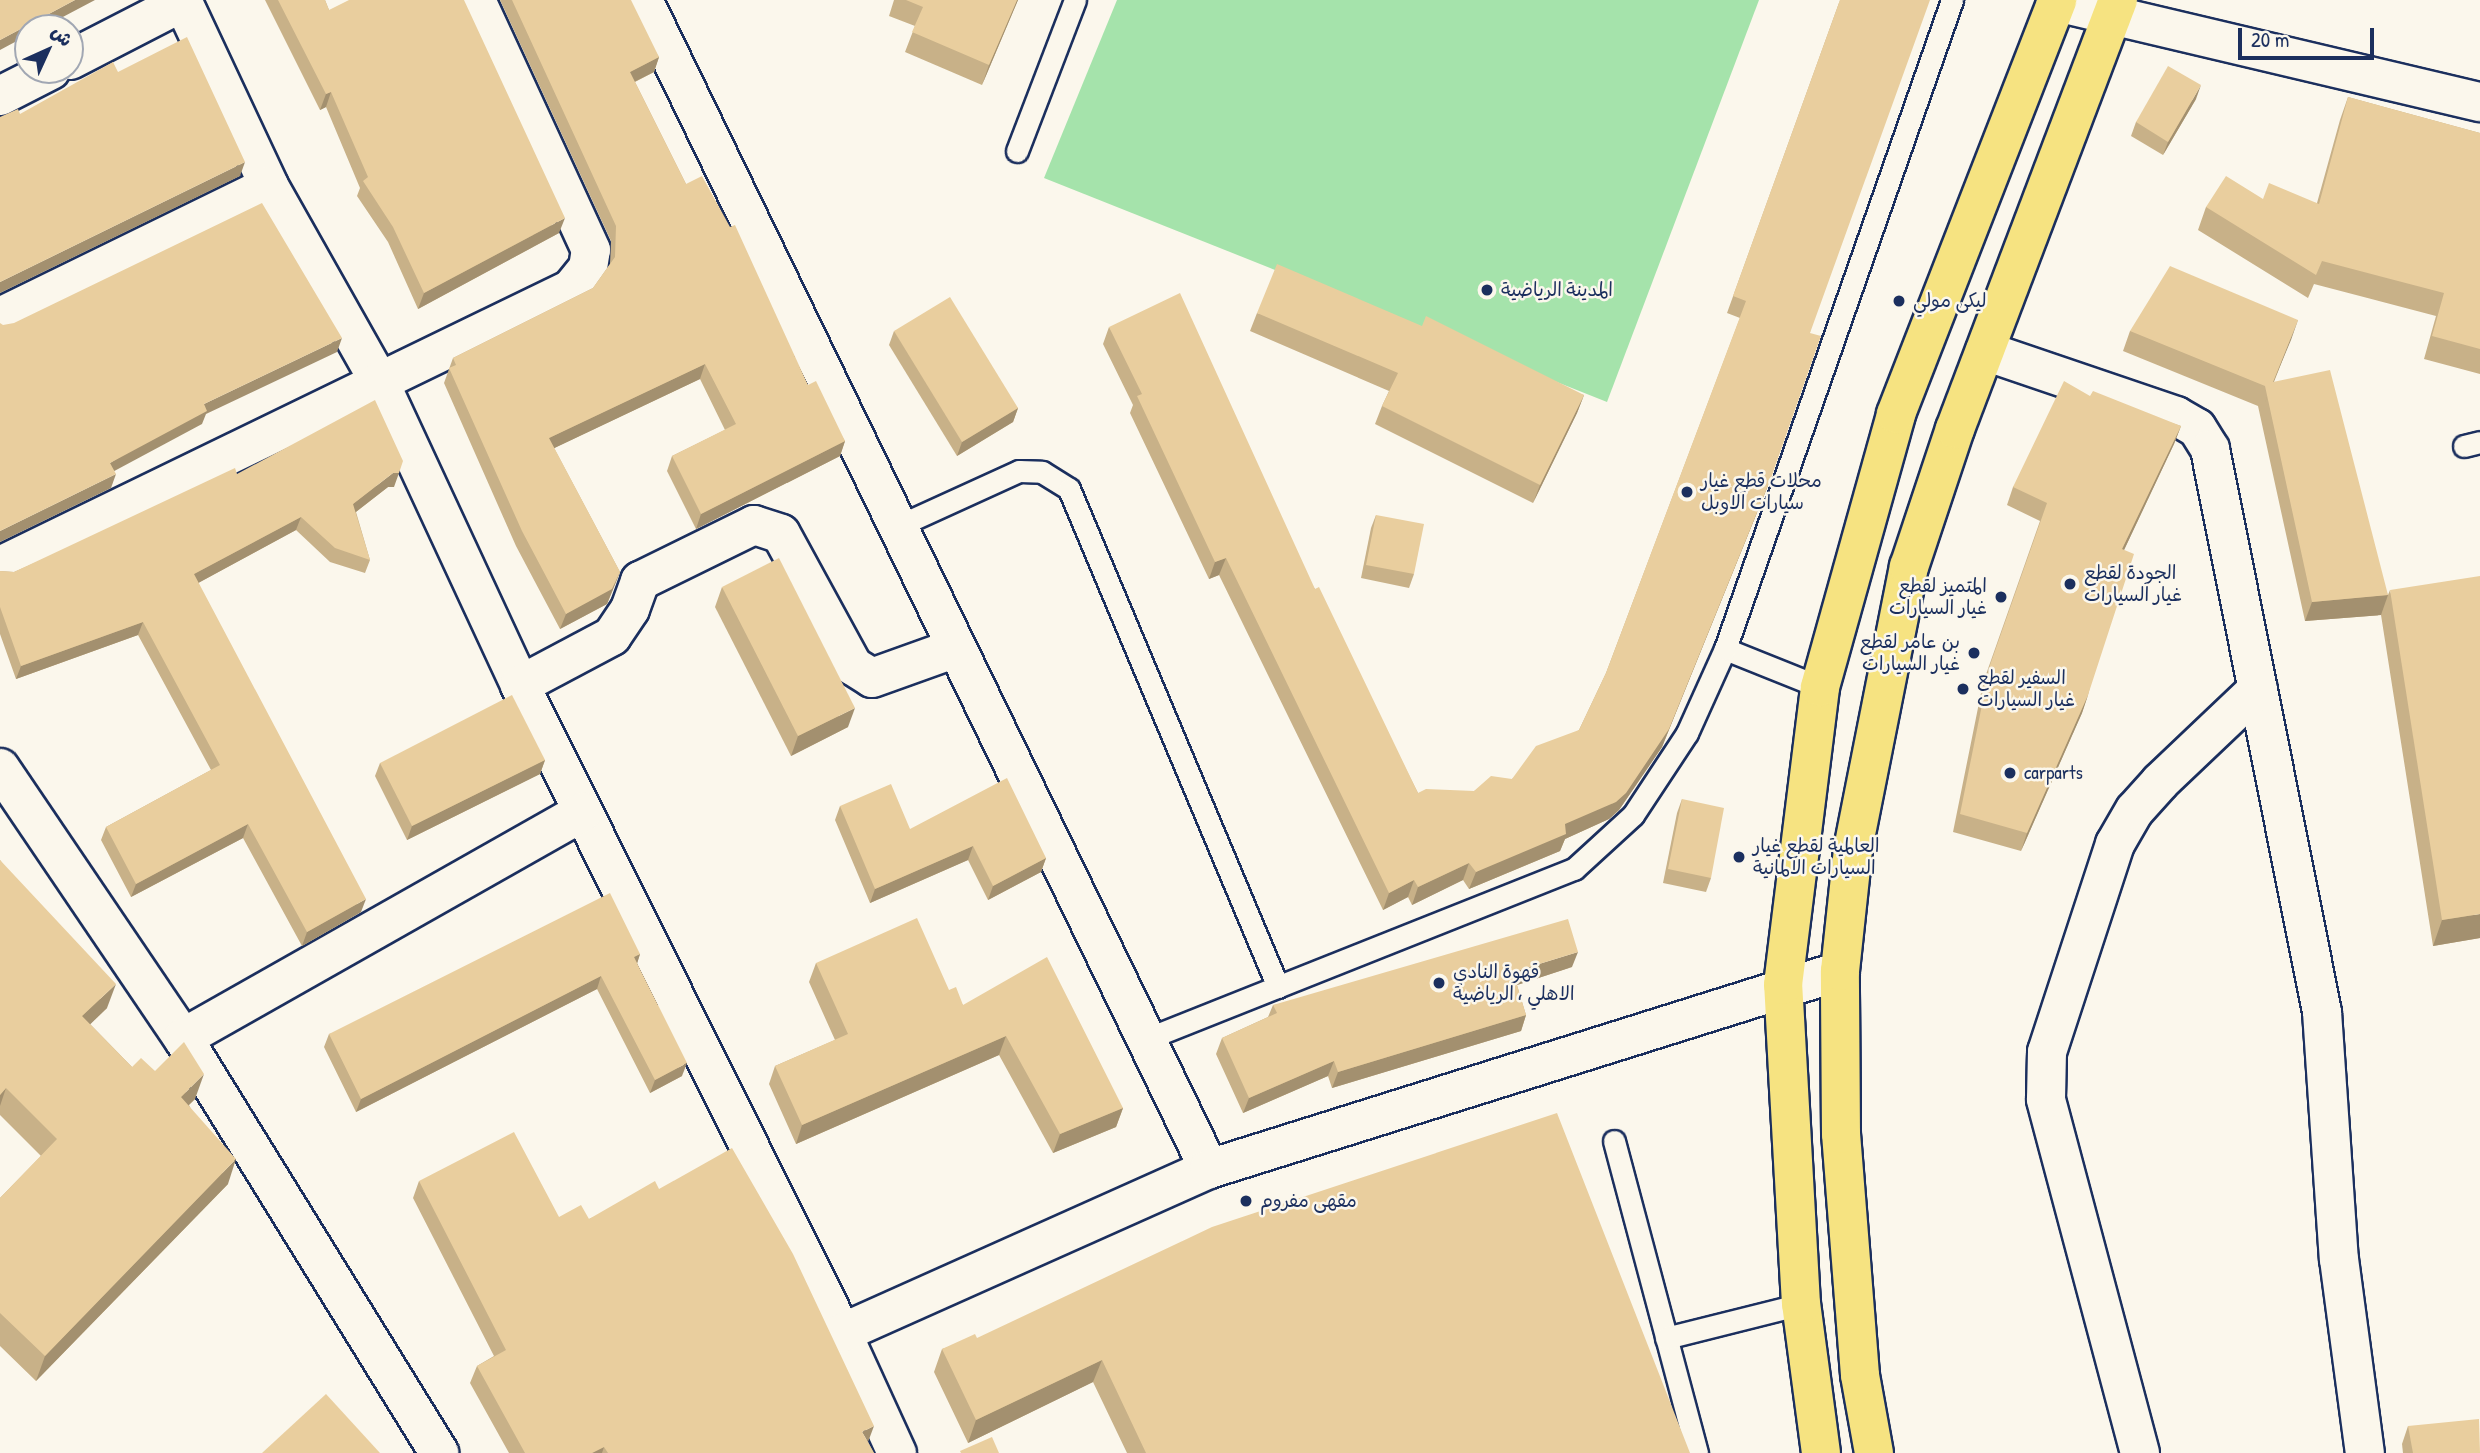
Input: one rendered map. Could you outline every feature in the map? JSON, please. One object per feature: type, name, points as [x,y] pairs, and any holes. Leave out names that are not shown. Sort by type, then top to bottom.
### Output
[{"type":"highway","points":[[1821,1453],[1801,1304],[1783,985],[1820,687],[1896,414],[2056,1]]},
{"type":"highway","points":[[1874,1453],[1860,1375],[1841,1134],[1840,971],[1853,849],[1909,567],[1985,351],[2115,9]]},
{"type":"street","points":[[0,566],[571,289],[588,268],[591,250],[476,0]]},
{"type":"street","points":[[643,0],[1209,1169]]},
{"type":"street","points":[[84,53],[182,1],[269,186],[379,382],[520,685],[842,1334],[897,1453]]},
{"type":"street","points":[[2056,1],[2115,9],[2480,102]]},
{"type":"street","points":[[0,96],[24,84]]},
{"type":"street","points":[[0,317],[269,186]]},
{"type":"street","points":[[1985,351],[2176,416],[2197,428],[2210,449],[2322,1012],[2339,1259],[2365,1453]]},
{"type":"street","points":[[520,685],[612,636],[630,609],[640,581],[754,525],[781,534],[853,666],[872,678],[956,648]]},
{"type":"street","points":[[2140,1453],[2046,1099],[2047,1052],[2115,844],[2134,810],[2258,689]]},
{"type":"street","points":[[0,768],[183,1038],[439,1453]]},
{"type":"street","points":[[183,1038],[583,812]]},
{"type":"street","points":[[842,1334],[1209,1169],[1783,985],[1840,971]]},
{"type":"lane","points":[[1017,150],[1075,0]]},
{"type":"lane","points":[[1146,1039],[1574,869],[1633,816],[1687,733],[1725,649],[1952,0]]},
{"type":"lane","points":[[897,527],[1019,471],[1042,472],[1069,489],[1278,987]]},
{"type":"lane","points":[[1725,649],[1820,687]]},
{"type":"lane","points":[[1614,1141],[1697,1453]]},
{"type":"lane","points":[[1667,1338],[1801,1304]]},
{"type":"green space","name":"المدينة الرياضية","points":[[1117,0],[1759,0],[1607,402],[1044,178]]},
{"type":"building","points":[[0,0],[75,0],[49,14],[14,14],[14,33],[0,40]]},
{"type":"building","points":[[278,0],[325,0],[329,10],[349,0],[464,0],[565,218],[424,293],[393,227],[363,181],[368,177],[331,92],[326,94]]},
{"type":"building","points":[[512,0],[631,0],[659,57],[630,72],[686,184],[702,176],[730,227],[735,225],[808,385],[816,381],[845,441],[701,514],[672,456],[736,424],[705,364],[549,438],[620,572],[612,589],[566,614],[522,531],[449,368],[456,365],[453,358],[593,288],[615,257],[616,226]]},
{"type":"building","points":[[906,0],[1017,0],[989,65],[912,32],[923,7]]},
{"type":"building","points":[[1840,0],[1930,0],[1810,333],[1821,336],[1771,478],[1669,729],[1626,793],[1616,802],[1565,824],[1566,834],[1476,872],[1469,863],[1418,887],[1414,880],[1389,893],[1226,558],[1215,562],[1137,396],[1142,394],[1109,327],[1180,293],[1315,589],[1319,587],[1418,793],[1426,789],[1474,791],[1491,776],[1512,779],[1536,746],[1579,730],[1606,673],[1746,301],[1733,296]]},
{"type":"building","points":[[187,37],[245,162],[0,282],[0,117],[18,109],[20,114],[74,84],[84,84],[84,78],[113,62],[118,72]]},
{"type":"building","points":[[2168,66],[2201,85],[2168,142],[2136,122]]},
{"type":"building","points":[[2348,97],[2480,133],[2480,349],[2432,336],[2444,293],[2322,261],[2316,275],[2206,207],[2226,176],[2263,199],[2269,183],[2319,204]]},
{"type":"building","points":[[262,203],[342,338],[204,404],[207,411],[110,463],[116,474],[0,531],[0,323],[14,323]]},
{"type":"building","points":[[1277,264],[1422,326],[1426,316],[1584,395],[1540,485],[1382,406],[1398,373],[1257,313]]},
{"type":"building","points":[[2170,266],[2298,320],[2273,382],[2330,370],[2388,595],[2312,602],[2265,386],[2130,331]]},
{"type":"building","points":[[950,297],[1018,408],[962,442],[894,331]]},
{"type":"building","points":[[2064,381],[2090,396],[2093,391],[2181,426],[2122,549],[2134,554],[2088,695],[2027,833],[1960,814],[1990,665],[2047,503],[2013,487]]},
{"type":"building","points":[[375,400],[403,461],[399,473],[393,473],[353,504],[370,560],[335,548],[301,517],[194,574],[366,899],[307,932],[248,824],[136,884],[106,827],[220,765],[143,622],[21,666],[0,607],[0,571],[14,572],[235,468],[237,474]]},
{"type":"building","points":[[1376,515],[1424,524],[1414,574],[1366,565]]},
{"type":"building","points":[[779,558],[855,708],[798,736],[722,587]]},
{"type":"building","points":[[2480,576],[2480,914],[2442,920],[2390,590]]},
{"type":"building","points":[[512,695],[545,760],[412,826],[380,763]]},
{"type":"building","points":[[1007,778],[1046,858],[993,886],[973,846],[875,889],[840,806],[891,784],[910,829]]},
{"type":"building","points":[[1682,799],[1724,808],[1711,878],[1668,869]]},
{"type":"building","points":[[0,860],[116,984],[82,1016],[132,1067],[141,1058],[155,1071],[184,1042],[204,1074],[181,1097],[236,1159],[45,1356],[0,1313],[0,1198],[57,1139],[6,1088],[0,1095]]},
{"type":"building","points":[[610,893],[640,954],[634,957],[687,1063],[655,1080],[601,976],[361,1099],[329,1034]]},
{"type":"building","points":[[917,918],[949,990],[956,987],[963,1005],[1047,957],[1123,1108],[1060,1134],[1006,1036],[802,1125],[775,1066],[848,1034],[816,963]]},
{"type":"building","points":[[1568,919],[1578,952],[1513,972],[1526,1015],[1338,1072],[1334,1061],[1249,1098],[1222,1038],[1277,1013],[1273,1005]]},
{"type":"building","points":[[1557,1113],[1690,1453],[1146,1453],[1102,1360],[976,1420],[942,1349],[975,1334],[977,1338],[1212,1227]]},
{"type":"building","points":[[514,1132],[559,1217],[581,1205],[589,1219],[655,1181],[659,1189],[732,1148],[793,1254],[874,1426],[862,1432],[874,1453],[608,1453],[604,1447],[592,1453],[525,1453],[477,1366],[506,1350],[419,1181]]},
{"type":"building","points":[[326,1394],[380,1453],[262,1453]]},
{"type":"building","points":[[2479,1419],[2480,1453],[2413,1453],[2408,1426]]},
{"type":"building","points":[[992,1437],[999,1453],[960,1451]]},
{"type":"place","name":"المدينة الرياضية","points":[[1487,290]]},
{"type":"place","name":"ليكى مولي","points":[[1899,301]]},
{"type":"place","name":"محلات قطع غيار سيارات الاوبل","points":[[1687,492]]},
{"type":"place","name":"الجودة لقطع غيار السيارات","points":[[2070,584]]},
{"type":"place","name":"المتميز لقطع غيار السيارات","points":[[2001,597]]},
{"type":"place","name":"بن عامر لقطع غيار السيارات","points":[[1974,653]]},
{"type":"place","name":"السفير لقطع غيار السيارات","points":[[1963,689]]},
{"type":"place","name":"carparts","points":[[2010,773]]},
{"type":"place","name":"العالمية لقطع غيار السيارات الالمانية","points":[[1739,857]]},
{"type":"place","name":"قهوة النادي الاهلي ، الرياضية","points":[[1439,983]]},
{"type":"place","name":"مقهى مفروم","points":[[1246,1201]]}]
